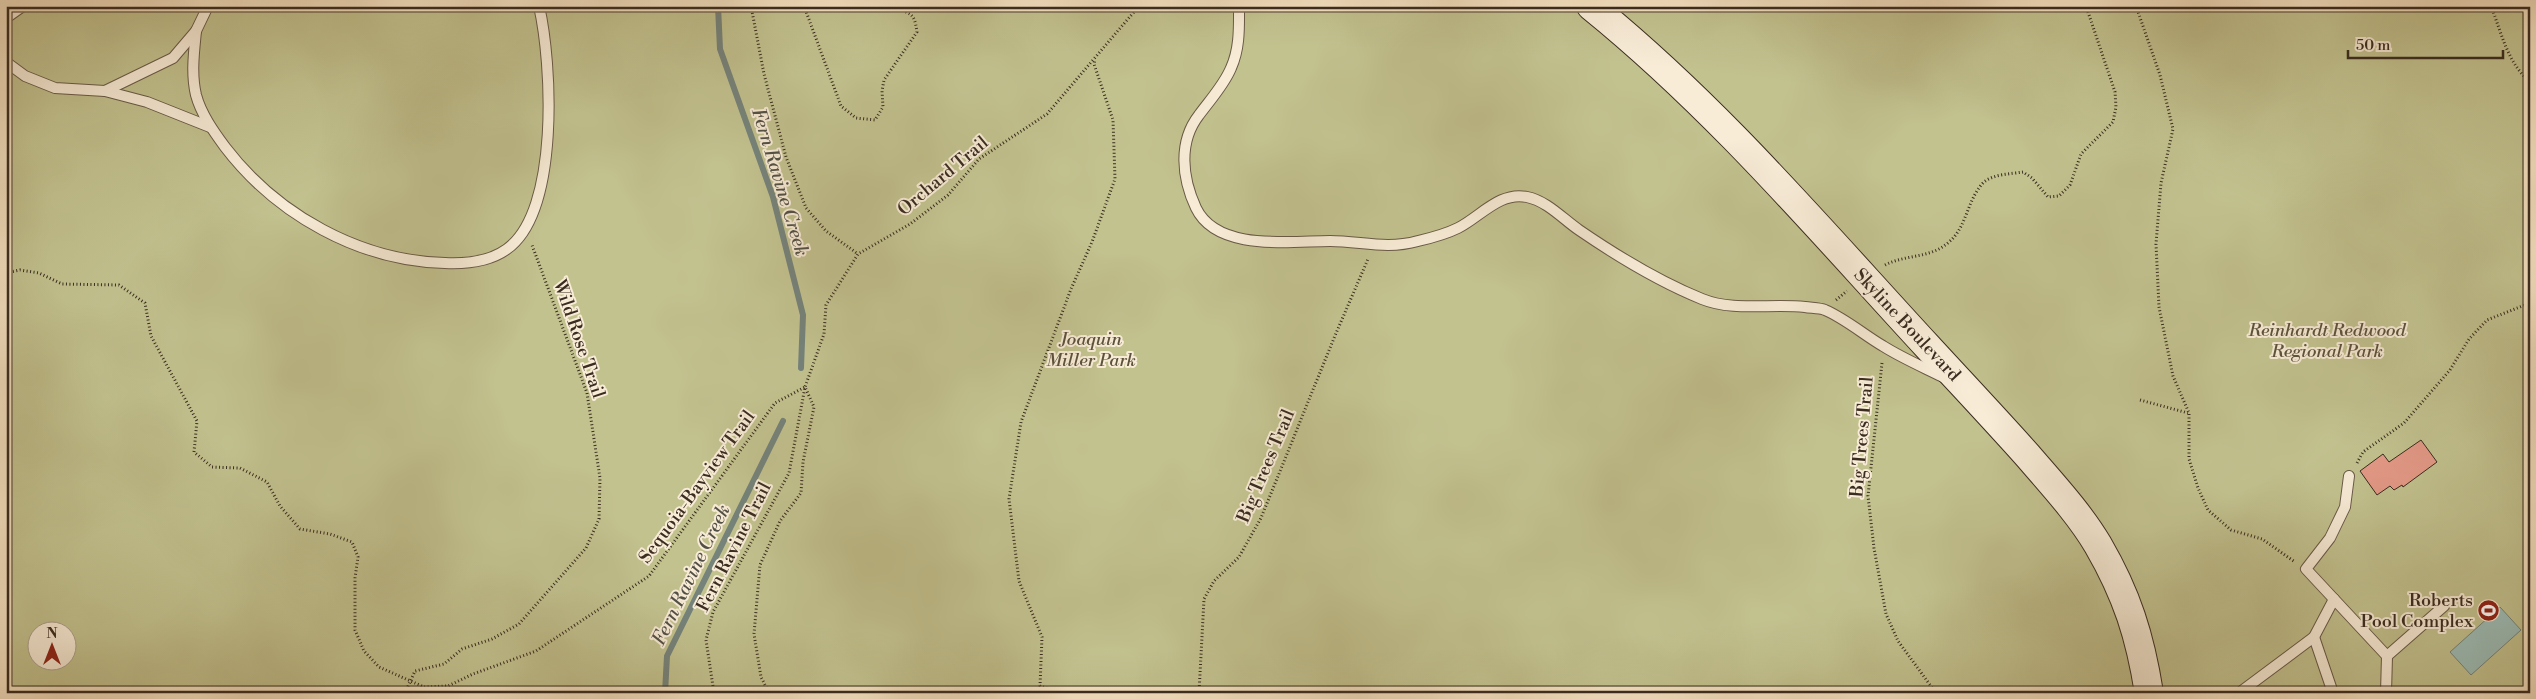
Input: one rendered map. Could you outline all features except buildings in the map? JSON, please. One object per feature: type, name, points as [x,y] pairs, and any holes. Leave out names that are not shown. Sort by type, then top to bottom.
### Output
[{"type":"main road","name":"Skyline Boulevard","points":[[1591,6],[1726,128],[2043,473],[2097,544],[2129,607],[2138,633],[2149,693]]},
{"type":"lane","points":[[6,18],[23,6]]},
{"type":"lane","points":[[105,91],[173,58],[196,31],[208,6]]},
{"type":"lane","points":[[196,31],[193,67],[196,95],[210,127],[242,169],[282,205],[330,236],[365,249],[420,263],[472,264],[507,249],[525,228],[542,184],[547,152],[548,65],[539,6]]},
{"type":"lane","points":[[1239,6],[1239,40],[1232,67],[1217,92],[1196,118],[1185,140],[1184,167],[1190,192],[1197,212],[1215,230],[1244,240],[1280,243],[1332,241],[1374,246],[1417,242],[1457,228],[1503,198],[1527,197],[1550,208],[1580,231],[1630,261],[1703,299],[1724,306],[1789,305],[1824,310],[1884,347],[1967,390]]},
{"type":"lane","points":[[6,62],[25,76],[55,88],[105,91],[147,102],[210,127]]},
{"type":"lane","points":[[2349,476],[2345,507],[2330,538],[2306,569],[2388,656]]},
{"type":"lane","points":[[2239,693],[2314,637],[2334,599]]},
{"type":"lane","points":[[2386,693],[2388,656],[2444,606]]},
{"type":"lane","points":[[2314,637],[2333,693]]},
{"type":"path","points":[[751,6],[764,74],[786,157],[806,208],[826,231],[858,254]]},
{"type":"path","points":[[804,6],[842,106],[856,118],[875,120],[883,107],[882,91],[884,80],[917,32],[915,20],[907,11],[895,6]]},
{"type":"path","name":"Orchard Trail","points":[[805,387],[824,334],[826,305],[858,254],[910,224],[948,195],[979,159],[1047,114],[1139,6]]},
{"type":"path","points":[[1824,310],[1863,277],[1896,259],[1935,252],[1950,242],[1960,230],[1974,197],[1984,182],[1996,176],[2023,172],[2032,178],[2048,197],[2060,196],[2070,185],[2080,154],[2113,122],[2116,107],[2115,92],[2086,6]]},
{"type":"path","points":[[2136,6],[2160,75],[2173,129],[2160,191],[2156,244],[2159,298],[2173,376],[2189,413],[2189,459],[2198,488],[2208,510],[2231,530],[2262,539],[2306,569]]},
{"type":"path","points":[[2491,6],[2508,54],[2521,74],[2530,82]]},
{"type":"path","points":[[1064,693],[1040,686],[1042,637],[1019,581],[1009,499],[1021,422],[1067,297],[1092,242],[1115,179],[1113,120],[1094,64],[1096,58]]},
{"type":"path","name":"Wild Rose Trail","points":[[410,680],[415,671],[444,664],[462,649],[492,639],[519,624],[586,548],[599,519],[600,478],[587,393],[525,228]]},
{"type":"path","name":"Big Trees Trail","points":[[1200,693],[1204,599],[1214,581],[1238,557],[1261,518],[1334,338],[1374,246]]},
{"type":"path","name":"Sequoia-Bayview Trail","points":[[6,273],[20,270],[39,273],[62,284],[119,285],[144,303],[151,336],[197,421],[194,452],[212,467],[240,468],[267,482],[280,506],[300,529],[330,534],[352,542],[358,557],[355,578],[355,630],[364,651],[380,667],[424,687],[448,686],[473,674],[536,651],[649,576],[775,403],[805,387]]},
{"type":"path","points":[[2349,476],[2363,452],[2404,423],[2426,400],[2450,370],[2469,339],[2488,320],[2530,303]]},
{"type":"path","name":"Big Trees Trail","points":[[1884,347],[1868,496],[1874,548],[1886,614],[1898,641],[1936,693]]},
{"type":"path","points":[[769,693],[762,677],[754,634],[760,565],[780,521],[801,493],[803,462],[814,406],[805,387]]},
{"type":"path","name":"Fern Ravine Trail","points":[[714,693],[706,640],[713,612],[789,473],[805,387]]},
{"type":"path","points":[[2140,400],[2189,413]]},
{"type":"path","points":[[405,693],[410,680]]},
{"type":"green space","name":"Joaquin Miller Park","points":[[6,6],[2530,6],[2530,693],[6,693]]},
{"type":"water","points":[[2500,607],[2521,630],[2471,675],[2450,652]]},
{"type":"waterway","name":"Fern Ravine Creek","points":[[718,6],[720,49],[773,197],[803,315],[801,368]]},
{"type":"waterway","name":"Fern Ravine Creek","points":[[665,693],[667,656],[783,421]]},
{"type":"place","name":"Roberts Pool Complex","points":[[2489,610]]},
{"type":"park label","name":"Reinhardt Redwood Regional Park","points":[[2327,340]]}]
